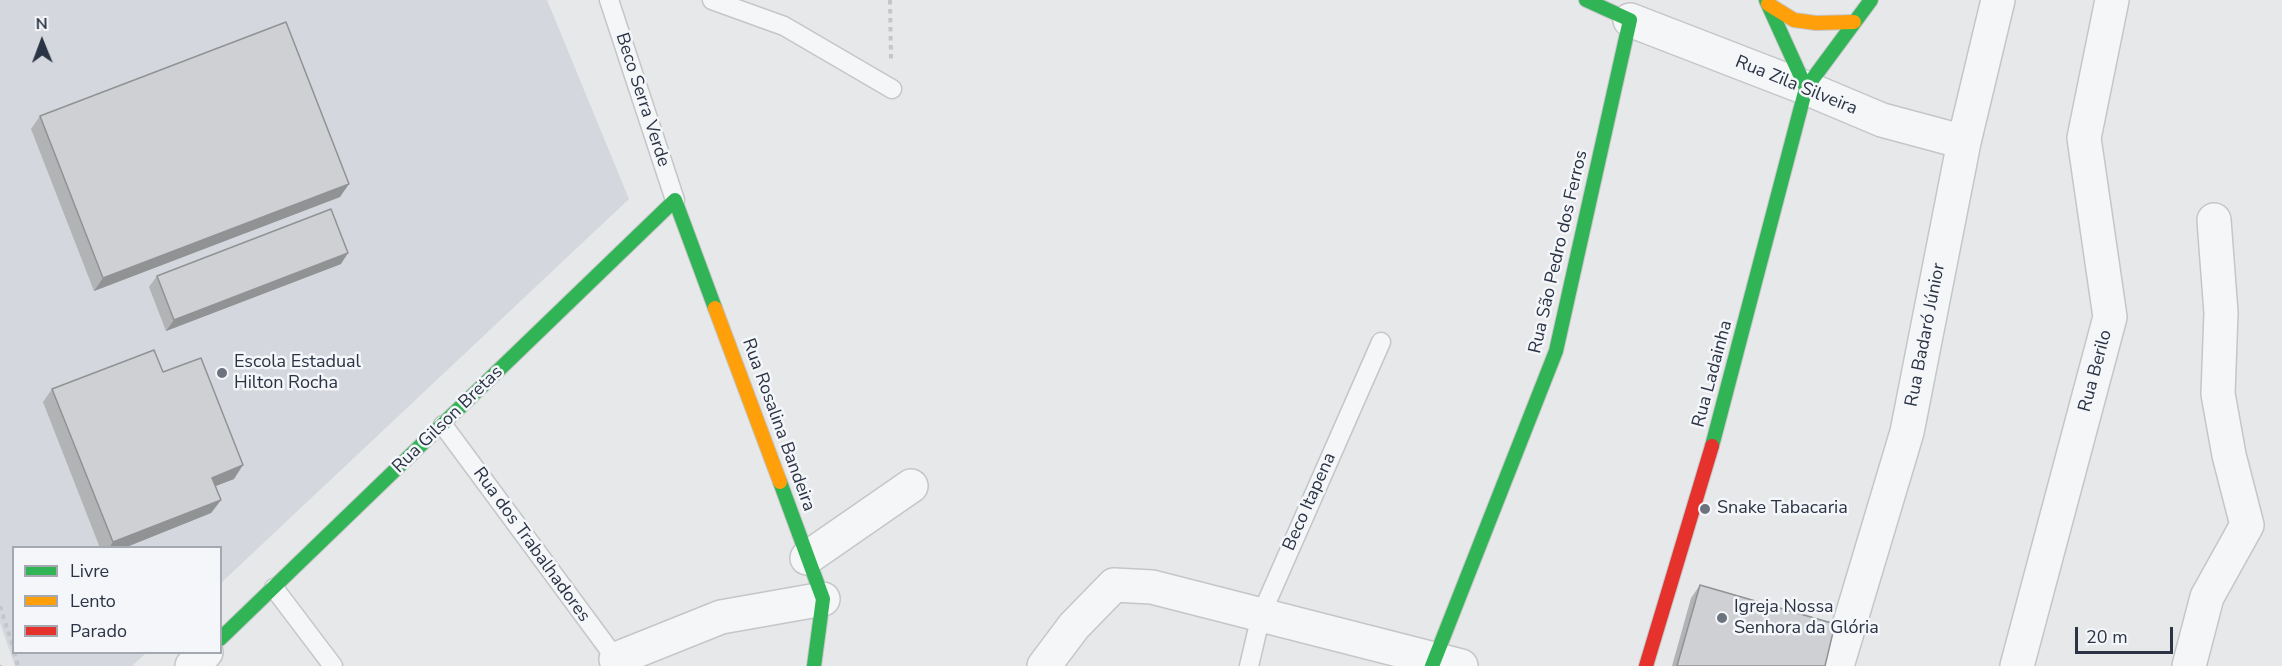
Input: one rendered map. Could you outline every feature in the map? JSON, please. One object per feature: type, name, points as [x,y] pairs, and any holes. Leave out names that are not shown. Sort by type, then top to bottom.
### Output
[{"type":"street","points":[[1586,0],[1630,20]]},
{"type":"street","points":[[1767,2],[1806,88],[1871,0]]},
{"type":"street","name":"Rua Badaró Júnior","points":[[1837,666],[1907,432],[1964,142],[1998,0]]},
{"type":"street","name":"Rua Berilo","points":[[2017,666],[2110,317],[2084,138],[2112,0]]},
{"type":"street","points":[[1767,2],[1794,20],[1816,23],[1854,22]]},
{"type":"street","name":"Rua Zila Silveira","points":[[1630,20],[1806,88],[1848,108],[1882,120],[1964,142]]},
{"type":"street","name":"Rua São Pedro dos Ferros","points":[[1442,664],[1556,351],[1630,20]]},
{"type":"street","name":"Rua Ladainha","points":[[1646,666],[1709,458],[1806,88]]},
{"type":"street","name":"Rua Gilson Bretas","points":[[222,637],[675,200]]},
{"type":"street","name":"Rua Rosalina Bandeira","points":[[675,200],[823,599],[814,666]]},
{"type":"street","points":[[2189,666],[2207,597],[2247,525],[2229,455],[2218,394],[2221,313],[2214,220]]},
{"type":"street","points":[[807,558],[911,486]]},
{"type":"street","points":[[1044,666],[1074,626],[1114,585],[1152,587],[1442,664]]},
{"type":"street","points":[[617,663],[721,617],[823,599]]},
{"type":"street","points":[[192,666],[205,654]]},
{"type":"lane","name":"Beco Serra Verde","points":[[609,0],[675,200]]},
{"type":"lane","points":[[712,0],[784,26],[892,89]]},
{"type":"lane","name":"Beco Itapena","points":[[1249,666],[1261,615],[1381,342]]},
{"type":"lane","name":"Rua dos Trabalhadores","points":[[443,424],[617,663]]},
{"type":"lane","points":[[274,588],[333,666]]},
{"type":"path","points":[[890,0],[892,89]]},
{"type":"path","points":[[0,606],[12,645]]},
{"type":"shaded area","name":"Escola Estadual Hilton Rocha","points":[[0,0],[547,0],[629,199],[222,582],[222,546],[12,546],[12,654],[145,654],[132,666],[15,666],[0,623]]},
{"type":"building","points":[[286,22],[349,184],[103,278],[40,116]]},
{"type":"building","points":[[331,209],[348,253],[174,320],[157,276]]},
{"type":"building","points":[[154,350],[163,372],[201,358],[243,465],[212,478],[221,500],[113,542],[52,389]]},
{"type":"building","name":"Igreja Nossa Senhora da Glória","points":[[1700,585],[1835,624],[1825,666],[1677,666]]},
{"type":"traffic: fast","points":[[1432,666],[1556,351],[1630,20],[1586,0]]},
{"type":"traffic: fast","points":[[1766,0],[1806,88]]},
{"type":"traffic: fast","points":[[1712,446],[1806,88],[1871,0]]},
{"type":"traffic: fast","points":[[222,637],[675,200],[715,308]]},
{"type":"traffic: fast","points":[[780,482],[823,599],[814,666]]},
{"type":"traffic: slow","points":[[1768,4],[1794,20],[1816,23],[1854,22]]},
{"type":"traffic: slow","points":[[715,308],[780,482]]},
{"type":"traffic: jam","points":[[1646,666],[1712,446]]},
{"type":"place","name":"Escola Estadual Hilton Rocha","points":[[222,373]]},
{"type":"place","name":"Snake Tabacaria","points":[[1705,509]]},
{"type":"place","name":"Igreja Nossa Senhora da Glória","points":[[1722,618]]}]
